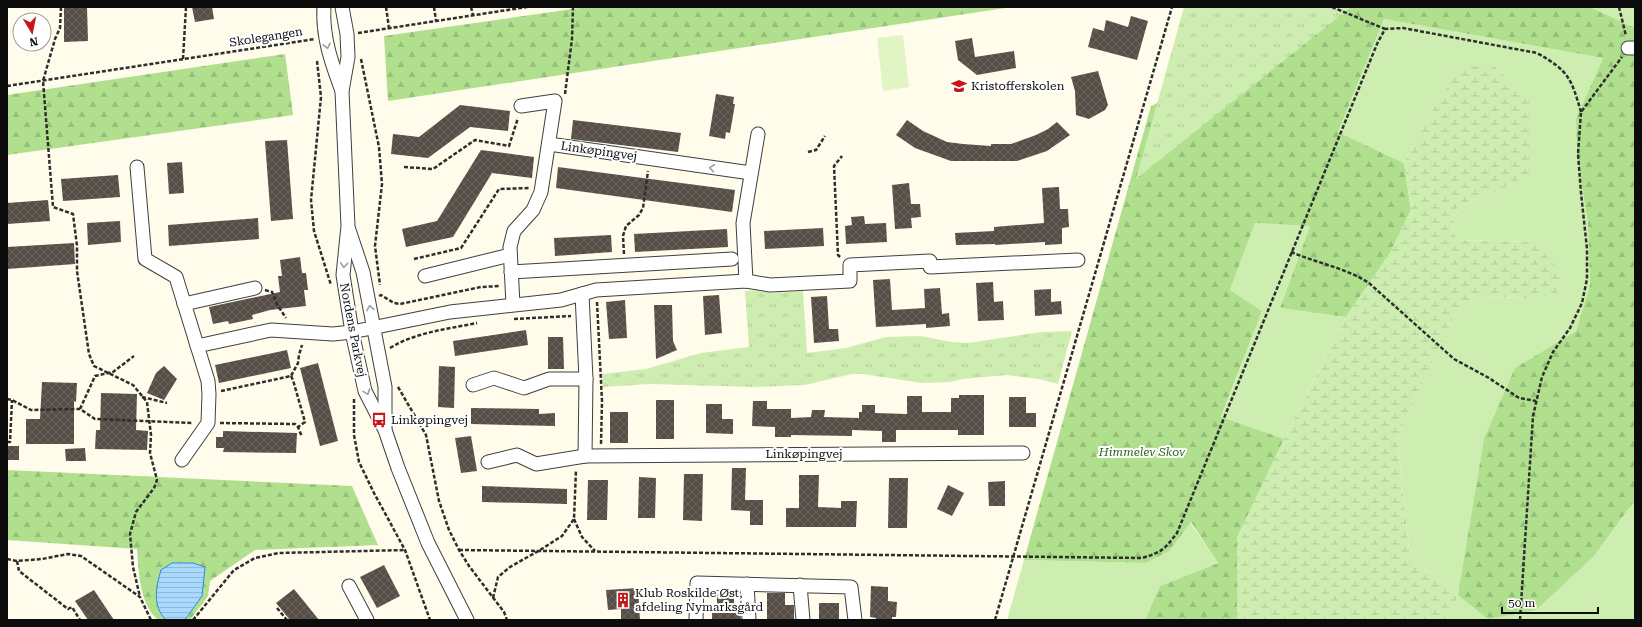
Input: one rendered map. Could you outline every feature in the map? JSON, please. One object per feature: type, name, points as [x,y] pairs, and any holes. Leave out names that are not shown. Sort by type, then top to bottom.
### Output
[{"type":"street","name":"Nordens Parkvej","points":[[324,7],[325,38],[329,58],[342,91]]},
{"type":"street","name":"Nordens Parkvej","points":[[342,7],[347,34],[348,57],[342,91],[348,226],[343,275],[352,332],[365,391],[385,430],[398,468],[428,543],[467,620]]},
{"type":"street","name":"Linkøpingvej","points":[[513,304],[510,247],[514,231],[533,210],[541,192],[555,101],[521,106]]},
{"type":"street","points":[[746,281],[743,223],[758,134]]},
{"type":"street","name":"Linkøpingvej","points":[[549,144],[751,173]]},
{"type":"street","points":[[136,167],[146,259],[176,277],[208,381],[208,423],[182,460]]},
{"type":"street","name":"Nordens Parkvej","points":[[348,226],[363,272],[385,387],[385,430]]},
{"type":"street","points":[[425,276],[510,255]]},
{"type":"street","points":[[511,272],[732,259]]},
{"type":"street","points":[[196,346],[271,330],[295,338],[352,332],[450,312],[561,300],[596,290],[746,281],[770,285],[850,281],[850,265],[930,261],[930,266],[1078,260]]},
{"type":"street","points":[[184,304],[255,288]]},
{"type":"street","points":[[582,294],[586,379],[585,456]]},
{"type":"street","points":[[473,385],[494,378],[524,388],[549,379],[586,379]]},
{"type":"street","name":"Linkøpingvej","points":[[488,462],[516,455],[536,464],[585,456],[1023,453]]},
{"type":"street","points":[[696,620],[697,583],[851,587],[854,620]]},
{"type":"street","points":[[747,584],[749,620]]},
{"type":"street","points":[[800,585],[803,620]]},
{"type":"street","points":[[349,586],[367,620]]},
{"type":"path","points":[[61,7],[60,28],[55,39],[43,80],[53,207],[73,214],[77,246],[77,271],[89,354],[94,366],[105,373],[133,385],[147,402],[151,435],[150,453],[157,480],[154,488],[136,512],[130,534],[133,567],[140,597],[151,620]]},
{"type":"path","points":[[183,59],[186,7]]},
{"type":"path","points":[[386,7],[389,28]]},
{"type":"path","points":[[434,7],[436,21]]},
{"type":"path","points":[[471,7],[473,15]]},
{"type":"path","points":[[347,34],[527,7]]},
{"type":"path","points":[[995,620],[1172,7]]},
{"type":"path","points":[[1332,7],[1385,29],[1403,28],[1537,53],[1555,63],[1565,72],[1572,84],[1581,112],[1578,154],[1587,249],[1587,279],[1582,303],[1570,328],[1553,352],[1542,377],[1533,416],[1520,620]]},
{"type":"path","points":[[1581,112],[1632,48],[1619,7]]},
{"type":"path","points":[[459,550],[1142,558],[1158,553],[1168,544],[1176,532],[1377,44],[1385,29]]},
{"type":"path","name":"Skolegangen","points":[[7,86],[325,38]]},
{"type":"path","points":[[404,166],[433,169],[475,140],[509,146],[521,106]]},
{"type":"path","points":[[808,152],[816,150],[825,136]]},
{"type":"path","points":[[842,156],[834,166],[838,255],[850,265]]},
{"type":"path","name":"Linkøpingvej","points":[[625,265],[623,236],[626,226],[640,215],[643,208],[649,158]]},
{"type":"path","points":[[414,259],[461,248],[499,189],[531,188]]},
{"type":"path","points":[[1292,252],[1311,261],[1357,275],[1369,283],[1454,359],[1489,378],[1519,398],[1536,401]]},
{"type":"path","points":[[381,295],[394,303],[400,304],[481,287],[512,285]]},
{"type":"path","points":[[255,288],[272,292],[295,338],[302,345],[310,346]]},
{"type":"path","points":[[596,290],[602,401],[601,456]]},
{"type":"path","points":[[512,319],[598,314]]},
{"type":"path","points":[[388,349],[401,341],[482,322]]},
{"type":"path","points":[[209,394],[290,376],[298,363],[302,345]]},
{"type":"path","points":[[80,409],[95,376],[113,372],[134,356]]},
{"type":"path","points":[[290,376],[293,380],[305,422],[298,427]]},
{"type":"path","points":[[142,397],[167,403]]},
{"type":"path","points":[[7,399],[31,410],[80,409],[95,419],[149,422],[294,424],[298,427],[302,437]]},
{"type":"path","points":[[7,442],[10,442],[12,400]]},
{"type":"path","points":[[585,456],[576,469],[574,519],[582,537],[595,551]]},
{"type":"path","points":[[493,598],[498,577],[510,567],[562,536],[574,519]]},
{"type":"path","points":[[193,620],[234,570],[255,558],[279,553],[406,550]]},
{"type":"path","points":[[7,559],[17,561],[75,554],[81,556],[140,597]]},
{"type":"path","points":[[17,561],[19,571],[68,609],[72,607],[80,620]]},
{"type":"path","points":[[277,608],[287,620]]},
{"type":"green space","points":[[586,7],[1012,7],[388,101],[384,36]]},
{"type":"green space","points":[[1184,7],[1351,7],[1136,179]]},
{"type":"green space","name":"Himmelev Skov","points":[[1318,7],[1590,7],[1635,28],[1635,500],[1594,556],[1536,610],[1488,619],[1458,595],[1484,439],[1515,368],[1576,331],[1590,284],[1588,224],[1577,157],[1576,119],[1603,58],[1384,19],[1338,132],[1404,163],[1411,210],[1390,253],[1346,317],[1280,308],[1310,226],[1255,223],[1230,290],[1262,311],[1221,417],[1284,439],[1237,538],[1237,620],[1145,620],[1160,586],[1218,563],[1191,522],[1169,551],[1146,563],[1024,560],[1151,106],[1339,12]]},
{"type":"green space","points":[[1590,7],[1635,7],[1635,28]]},
{"type":"green space","points":[[1384,19],[1603,58],[1576,119],[1577,157],[1588,224],[1590,283],[1576,331],[1515,368],[1594,556],[1635,500],[1635,620],[1448,620],[1458,595],[1410,557],[1397,437],[1456,313],[1478,297],[1527,298],[1534,242],[1456,240],[1453,225],[1458,207],[1497,191],[1441,95],[1404,163],[1338,132]]},
{"type":"green space","points":[[903,35],[909,87],[883,91],[877,38]]},
{"type":"green space","points":[[285,54],[293,115],[7,155],[7,95]]},
{"type":"green space","points":[[1492,64],[1531,103],[1530,174],[1497,191],[1458,207],[1453,225],[1456,240],[1534,242],[1561,272],[1557,295],[1527,298],[1478,297],[1456,313],[1397,437],[1410,557],[1458,595],[1448,620],[1237,620],[1237,538],[1284,439],[1346,317],[1390,253],[1411,210],[1404,163],[1441,95],[1464,67]]},
{"type":"green space","points":[[1255,223],[1310,226],[1280,308],[1346,317],[1284,439],[1221,418],[1262,311],[1230,290]]},
{"type":"green space","points":[[757,290],[769,293],[803,291],[807,353],[846,348],[886,337],[921,336],[951,342],[968,343],[1042,332],[1072,331],[1058,384],[1039,379],[1006,375],[963,379],[950,382],[922,383],[863,374],[852,374],[805,385],[754,387],[651,384],[603,387],[602,374],[646,369],[701,353],[749,347],[745,291]]},
{"type":"green space","points":[[7,470],[352,486],[378,545],[255,550],[210,581],[208,596],[190,620],[158,620],[147,605],[141,587],[137,549],[7,540]]},
{"type":"green space","points":[[1190,522],[1218,563],[1160,586],[1145,620],[1007,620],[1024,560],[1146,563],[1169,551]]},
{"type":"water","points":[[172,563],[193,563],[205,567],[202,596],[184,620],[166,620],[157,603],[156,596],[161,570]]},
{"type":"building","points":[[64,7],[87,7],[88,41],[64,42]]},
{"type":"building","points":[[192,7],[212,7],[214,19],[195,22]]},
{"type":"building","points":[[1131,16],[1148,21],[1137,60],[1088,47],[1093,28],[1104,31],[1106,20],[1128,27]]},
{"type":"building","points":[[972,38],[975,57],[1014,51],[1016,68],[977,75],[958,60],[955,41]]},
{"type":"building","points":[[1098,71],[1108,105],[1105,110],[1089,119],[1076,115],[1075,91],[1071,77]]},
{"type":"building","points":[[716,94],[734,97],[733,104],[735,104],[730,133],[726,132],[725,139],[709,136]]},
{"type":"building","points":[[460,105],[510,111],[508,131],[470,127],[428,158],[391,154],[393,134],[419,137]]},
{"type":"building","points":[[573,120],[681,133],[678,152],[571,139]]},
{"type":"building","points":[[907,120],[923,131],[947,142],[963,144],[991,146],[991,144],[1011,144],[1036,135],[1048,129],[1057,122],[1070,135],[1047,151],[1017,161],[951,161],[915,148],[896,135]]},
{"type":"building","points":[[287,140],[293,219],[271,221],[265,141]]},
{"type":"building","points":[[481,150],[534,157],[532,178],[492,173],[453,237],[406,247],[402,229],[437,221]]},
{"type":"building","points":[[182,162],[184,193],[169,194],[167,163]]},
{"type":"building","points":[[558,167],[735,190],[732,212],[556,188]]},
{"type":"building","points":[[118,175],[120,197],[63,201],[61,179]]},
{"type":"building","points":[[909,183],[911,204],[920,204],[921,217],[911,218],[912,228],[895,229],[892,185]]},
{"type":"building","points":[[1059,187],[1060,209],[1068,209],[1069,227],[1062,228],[1062,244],[1045,245],[1045,242],[995,245],[956,245],[955,233],[994,231],[994,227],[1044,223],[1042,188]]},
{"type":"building","points":[[48,200],[50,221],[7,224],[7,203]]},
{"type":"building","points":[[864,216],[865,224],[886,223],[887,242],[846,244],[845,226],[852,225],[851,217]]},
{"type":"building","points":[[258,218],[259,239],[169,246],[168,225]]},
{"type":"building","points":[[120,221],[121,242],[88,245],[87,223]]},
{"type":"building","points":[[823,228],[824,246],[765,249],[764,231]]},
{"type":"building","points":[[727,229],[728,247],[635,252],[634,234]]},
{"type":"building","points":[[611,235],[612,252],[555,256],[554,238]]},
{"type":"building","points":[[74,243],[75,264],[7,269],[7,247]]},
{"type":"building","points":[[300,257],[302,273],[306,273],[308,290],[304,290],[306,306],[270,310],[252,315],[253,319],[229,324],[228,321],[213,324],[209,307],[280,292],[278,276],[282,276],[280,260]]},
{"type":"building","points":[[890,279],[892,310],[925,308],[924,289],[940,288],[942,314],[949,313],[950,326],[926,328],[926,324],[876,327],[873,280]]},
{"type":"building","points":[[993,282],[994,302],[1003,301],[1004,320],[978,321],[976,283]]},
{"type":"building","points":[[1051,289],[1051,302],[1061,301],[1062,314],[1035,316],[1034,290]]},
{"type":"building","points":[[719,295],[722,333],[705,335],[703,296]]},
{"type":"building","points":[[827,296],[829,329],[838,329],[839,341],[814,343],[811,297]]},
{"type":"building","points":[[625,300],[627,338],[609,339],[606,302]]},
{"type":"building","points":[[654,305],[672,305],[673,341],[677,350],[656,359]]},
{"type":"building","points":[[526,330],[528,345],[455,356],[453,341]]},
{"type":"building","points":[[548,337],[563,337],[564,369],[548,369]]},
{"type":"building","points":[[287,350],[291,368],[219,383],[215,365]]},
{"type":"building","points":[[318,363],[338,441],[320,446],[300,368]]},
{"type":"building","points":[[164,366],[177,379],[164,400],[147,393],[156,373]]},
{"type":"building","points":[[439,366],[455,367],[454,408],[438,407]]},
{"type":"building","points":[[42,382],[77,383],[76,402],[74,401],[74,444],[26,444],[26,419],[40,419]]},
{"type":"building","points":[[101,393],[137,394],[136,430],[148,431],[147,450],[95,449],[96,430],[100,430]]},
{"type":"building","points":[[959,395],[984,395],[984,435],[958,435],[958,430],[896,430],[896,442],[882,442],[882,431],[852,430],[852,436],[791,435],[791,437],[775,437],[775,427],[752,426],[753,401],[767,401],[767,409],[791,409],[791,418],[811,417],[812,410],[825,410],[824,417],[859,418],[859,412],[862,412],[862,405],[875,405],[875,413],[907,414],[907,396],[922,396],[922,412],[951,412],[951,398],[959,398]]},
{"type":"building","points":[[1009,397],[1026,397],[1026,413],[1036,413],[1036,427],[1009,427]]},
{"type":"building","points":[[656,400],[674,400],[674,439],[656,439]]},
{"type":"building","points":[[706,404],[722,404],[722,419],[733,419],[733,434],[706,433]]},
{"type":"building","points":[[471,408],[539,409],[539,414],[555,413],[555,426],[471,424]]},
{"type":"building","points":[[610,412],[628,412],[628,443],[610,443]]},
{"type":"building","points":[[223,431],[297,433],[296,453],[223,452],[224,448],[216,448],[216,437],[223,437]]},
{"type":"building","points":[[471,436],[477,471],[461,473],[455,438]]},
{"type":"building","points":[[7,446],[19,446],[19,460],[7,460]]},
{"type":"building","points":[[85,448],[86,461],[66,461],[65,449]]},
{"type":"building","points":[[732,468],[746,468],[745,500],[763,500],[763,525],[750,525],[750,511],[731,510]]},
{"type":"building","points":[[684,474],[703,474],[702,521],[683,520]]},
{"type":"building","points":[[799,475],[819,475],[818,507],[841,508],[841,501],[857,501],[856,527],[786,527],[786,508],[799,508]]},
{"type":"building","points":[[639,477],[656,478],[655,518],[638,518]]},
{"type":"building","points":[[889,478],[908,478],[907,528],[888,528]]},
{"type":"building","points":[[588,480],[608,480],[607,520],[587,520]]},
{"type":"building","points":[[1005,481],[1005,506],[989,506],[988,482]]},
{"type":"building","points":[[948,485],[964,493],[952,516],[937,509]]},
{"type":"building","points":[[482,486],[567,489],[567,504],[482,502]]},
{"type":"building","points":[[384,565],[400,596],[377,608],[360,577]]},
{"type":"building","points":[[871,586],[888,587],[888,601],[897,602],[896,617],[892,617],[892,620],[876,620],[876,618],[870,617]]},
{"type":"building","name":"Klub Roskilde Øst, afdeling Nymarksgård","points":[[638,588],[640,620],[621,620],[621,609],[608,610],[606,590]]},
{"type":"building","points":[[294,589],[319,620],[290,620],[276,603]]},
{"type":"building","points":[[94,590],[114,620],[88,620],[75,601]]},
{"type":"building","points":[[767,593],[785,593],[785,605],[794,605],[794,620],[767,620]]},
{"type":"building","points":[[717,594],[734,594],[734,610],[740,610],[741,620],[712,620],[712,611],[717,611]]},
{"type":"building","points":[[819,603],[839,603],[839,620],[819,620]]},
{"type":"place","name":"Kristofferskolen","points":[[959,86]]},
{"type":"place","name":"Linkøpingvej","points":[[379,420]]},
{"type":"place","name":"Klub Roskilde Øst, afdeling Nymarksgård","points":[[623,600]]}]
